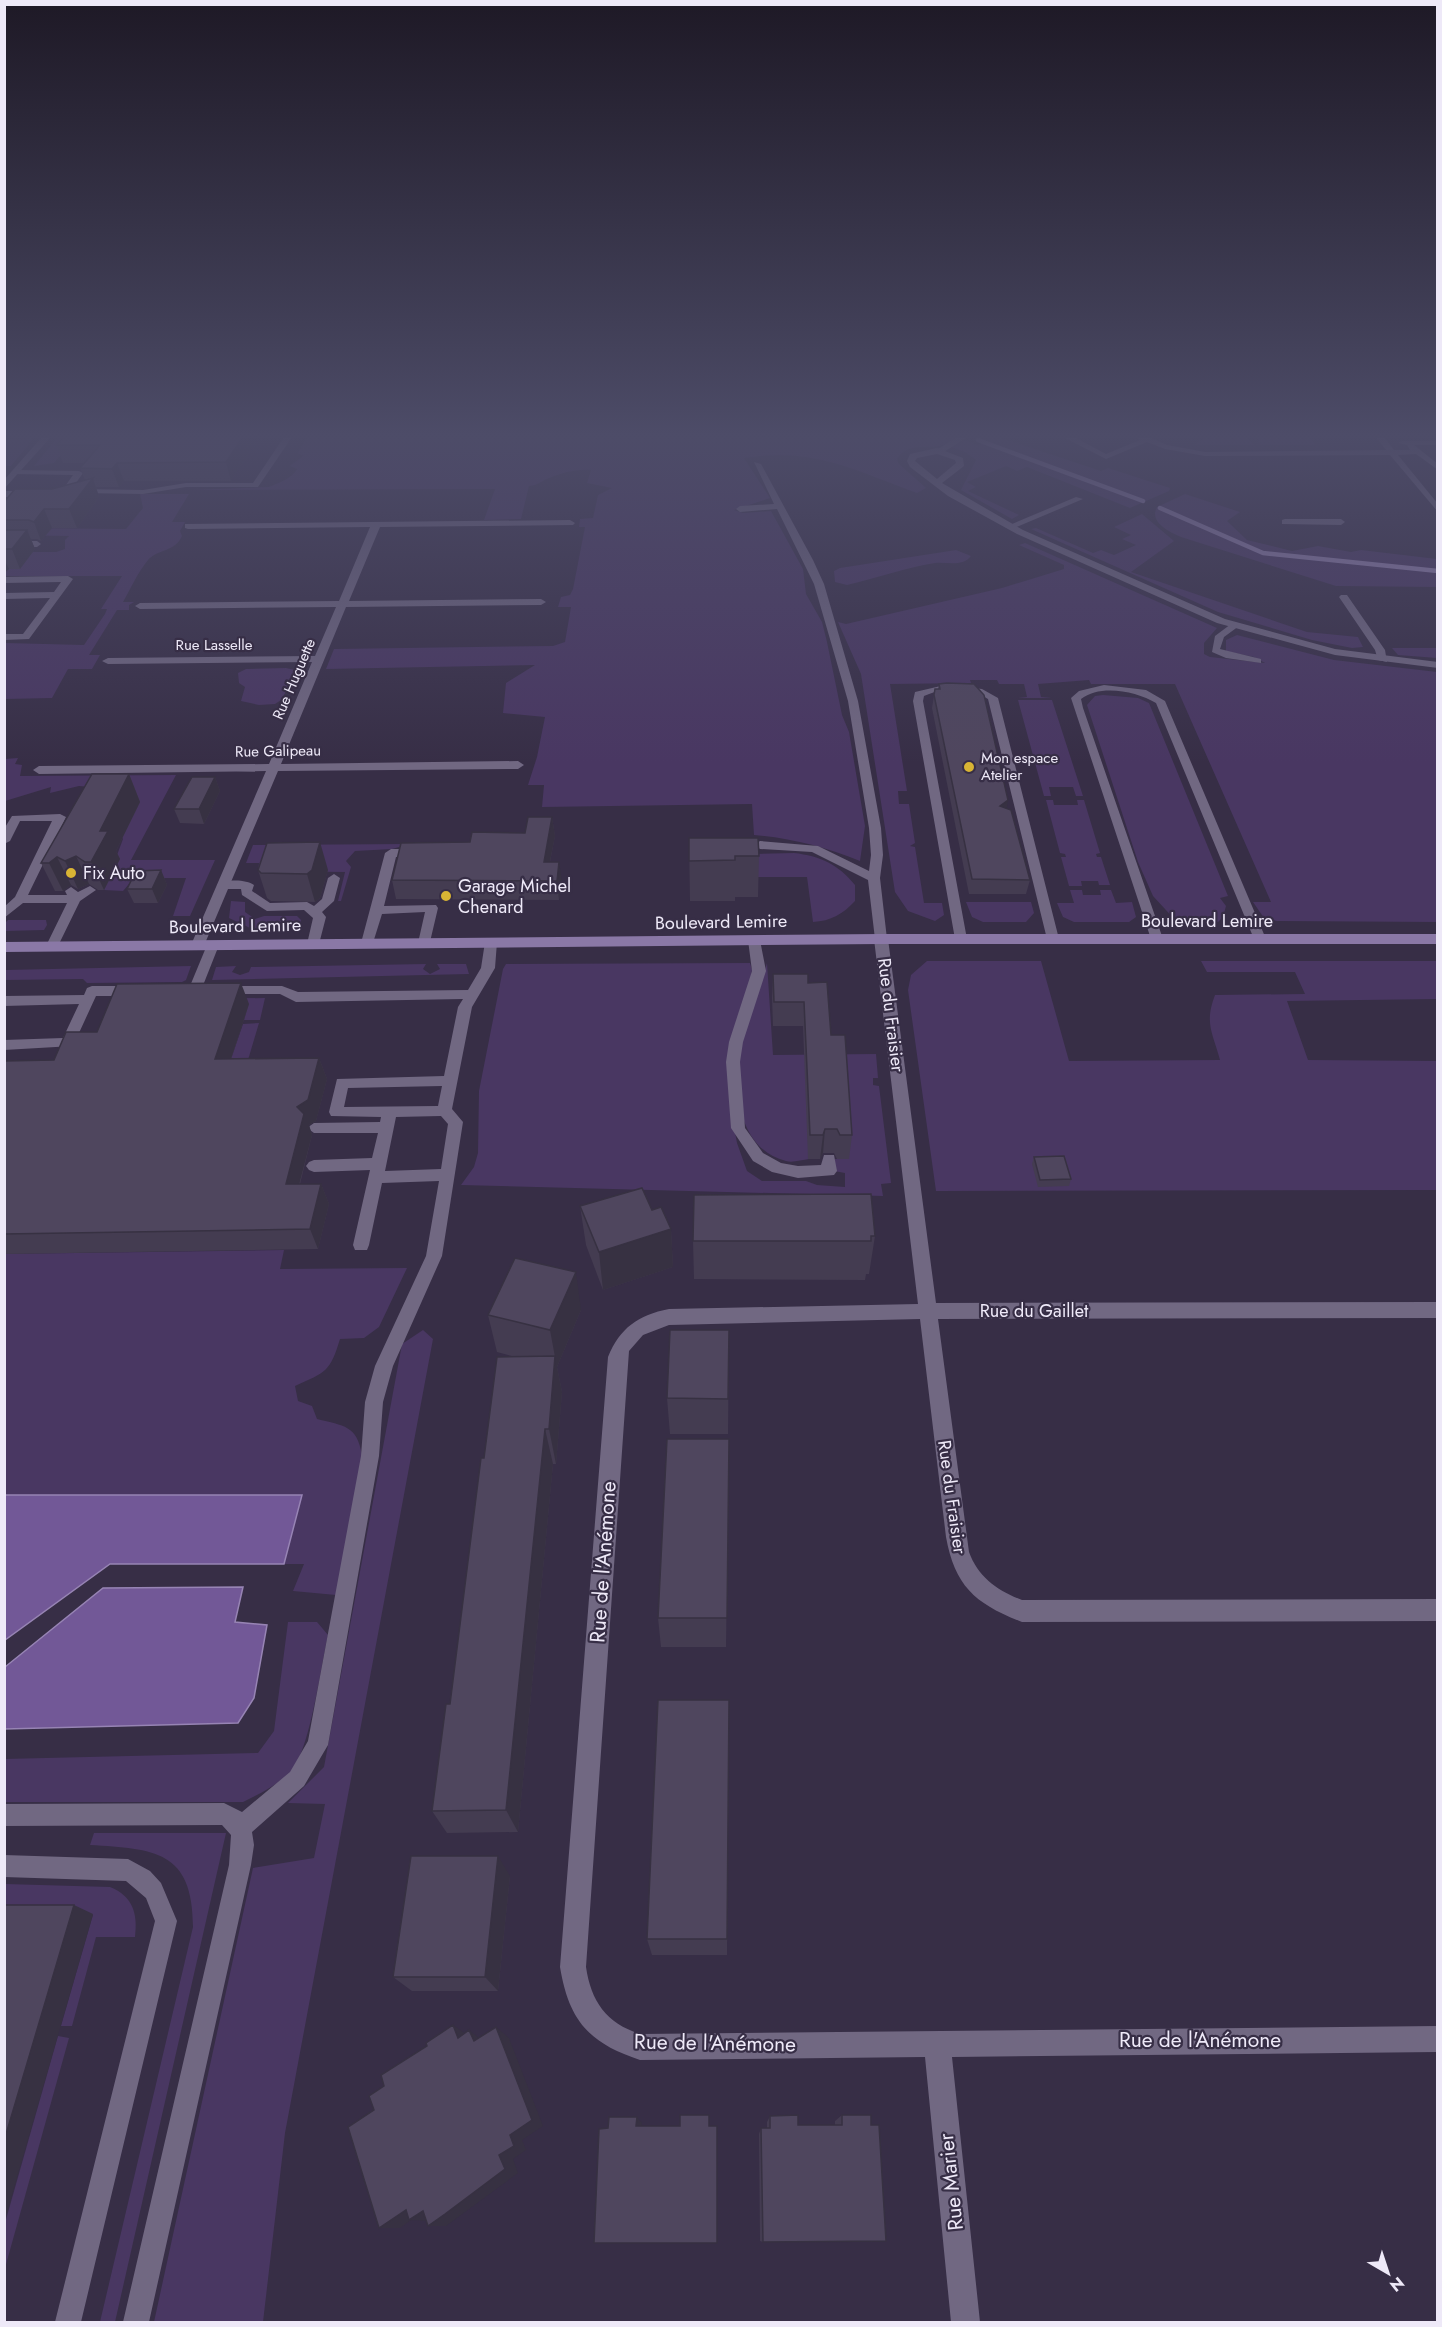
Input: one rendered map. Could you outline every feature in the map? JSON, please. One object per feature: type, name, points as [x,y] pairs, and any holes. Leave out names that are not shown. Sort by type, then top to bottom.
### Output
[{"type":"main road","name":"Boulevard Lemire","points":[[4,947],[881,939],[1437,939]]},
{"type":"street","name":"Rue Huguette","points":[[198,945],[367,546]]},
{"type":"street","points":[[1050,546],[1234,626],[1302,645],[1383,660],[1437,665]]},
{"type":"street","points":[[140,606],[541,602]]},
{"type":"street","name":"Rue Lasselle","points":[[108,661],[321,659]]},
{"type":"street","name":"Rue Galipeau","points":[[39,770],[518,765]]},
{"type":"street","name":"Rue du Fraisier","points":[[881,939],[930,1311],[959,1557],[966,1575],[1002,1604],[1022,1611],[1437,1610]]},
{"type":"street","name":"Rue du Gaillet","points":[[634,1330],[657,1318],[669,1317],[930,1311],[1437,1310]]},
{"type":"street","name":"Rue de l'Anémone","points":[[634,1330],[626,1338],[617,1357],[573,1967],[577,1993],[596,2025],[617,2039],[640,2047],[1437,2038]]},
{"type":"street","name":"Rue Marier","points":[[937,2042],[966,2322]]},
{"type":"lane","points":[[799,546],[819,584],[853,701],[875,828],[877,855],[874,878],[881,939]]},
{"type":"lane","points":[[4,579],[68,579],[26,637],[4,637]]},
{"type":"lane","points":[[4,596],[56,595]]},
{"type":"lane","points":[[1344,597],[1380,650],[1383,660]]},
{"type":"lane","points":[[1234,626],[1220,636],[1215,650],[1226,655],[1257,661]]},
{"type":"lane","points":[[961,939],[918,701],[921,692],[931,688],[974,689],[986,692],[993,698],[1020,823],[1053,939]]},
{"type":"lane","points":[[1158,939],[1077,708],[1076,698],[1085,691],[1135,690],[1149,694],[1160,701],[1260,939]]},
{"type":"lane","points":[[4,841],[16,818],[60,817],[20,899],[4,914]]},
{"type":"lane","points":[[760,845],[814,849],[874,878]]},
{"type":"lane","points":[[368,943],[391,854],[428,853]]},
{"type":"lane","points":[[314,912],[328,901],[334,878]]},
{"type":"lane","points":[[223,885],[248,885],[246,892],[267,907],[307,906],[320,917],[313,944]]},
{"type":"lane","points":[[20,899],[73,895],[90,890]]},
{"type":"lane","points":[[52,946],[73,895]]},
{"type":"lane","points":[[377,910],[434,904],[424,943]]},
{"type":"lane","points":[[754,940],[759,971],[736,1042],[733,1062],[738,1128],[758,1157],[777,1168],[829,1171],[829,1159]]},
{"type":"lane","points":[[444,1111],[465,1007],[488,968],[491,942]]},
{"type":"lane","points":[[195,990],[213,945]]},
{"type":"lane","points":[[4,1045],[68,1043],[92,991],[147,990]]},
{"type":"lane","points":[[167,990],[282,990],[296,997],[472,994]]},
{"type":"lane","points":[[4,1001],[88,999]]},
{"type":"lane","points":[[388,1119],[336,1112],[342,1083],[450,1081]]},
{"type":"lane","points":[[314,1128],[444,1111]]},
{"type":"lane","points":[[240,1827],[297,1779],[318,1745],[370,1456],[370,1427],[374,1402],[384,1366],[434,1256],[456,1122],[444,1111]]},
{"type":"lane","points":[[361,1245],[388,1119]]},
{"type":"lane","points":[[314,1166],[447,1175]]},
{"type":"lane","points":[[818,1172],[824,1179],[840,1179]]},
{"type":"lane","points":[[4,1815],[224,1814],[233,1818],[240,1827],[244,1839],[136,2322]]},
{"type":"lane","points":[[4,1866],[128,1870],[149,1883],[159,1900],[166,1921],[68,2322]]},
{"type":"shaded area","points":[[65,546],[174,546],[152,556],[144,565],[123,602],[134,602],[129,605],[129,610],[117,610],[89,655],[100,655],[92,669],[68,669],[52,698],[5,699],[5,643],[84,645],[105,614],[107,609],[101,609],[122,576],[5,576],[5,569],[33,552],[56,552],[65,549]]},
{"type":"shaded area","points":[[581,546],[790,546],[803,569],[806,594],[822,622],[842,715],[849,732],[865,826],[860,861],[808,844],[754,835],[752,804],[542,807],[544,785],[528,785],[537,757],[545,717],[503,713],[506,683],[535,665],[326,669],[334,649],[553,646],[565,642],[571,607],[558,607],[561,597],[570,595]]},
{"type":"shaded area","points":[[1020,546],[1031,546],[1217,628],[1204,643],[1204,654],[1210,657],[1265,663],[1254,657],[1226,651],[1226,640],[1237,635],[1334,660],[1437,672],[1437,922],[1277,921],[1264,918],[1253,902],[1271,902],[1175,684],[1091,684],[1089,680],[1038,684],[1041,697],[1052,698],[1018,698],[1027,697],[1024,684],[999,684],[997,680],[970,680],[971,683],[890,684],[907,791],[898,791],[899,804],[909,804],[915,843],[910,846],[915,847],[924,903],[942,903],[944,915],[935,921],[908,911],[895,892],[861,674],[838,622],[846,624],[1002,588],[1064,569],[1064,565]]},
{"type":"shaded area","points":[[1068,546],[1076,546],[1093,553],[1101,550],[1114,555],[1135,546],[1168,546],[1131,572],[1307,632],[1358,637],[1363,647],[1352,648],[1312,640],[1218,612]]},
{"type":"shaded area","points":[[1208,546],[1270,546],[1292,551],[1318,546],[1351,552],[1361,550],[1437,559],[1437,587],[1336,586]]},
{"type":"shaded area","points":[[956,550],[971,556],[964,562],[924,565],[847,585],[835,582],[834,571],[840,568]]},
{"type":"shaded area","points":[[1392,648],[1437,648],[1437,658],[1398,655]]},
{"type":"shaded area","points":[[286,668],[295,670],[295,676],[281,700],[275,704],[259,705],[241,701],[245,687],[239,683],[238,673],[246,669]]},
{"type":"shaded area","points":[[1095,696],[1138,698],[1149,703],[1228,896],[1220,898],[1226,906],[1223,917],[1218,922],[1177,922],[1153,896],[1138,862],[1087,705]]},
{"type":"shaded area","points":[[1018,700],[1052,700],[1083,796],[1076,796],[1073,787],[1049,787],[1051,796],[1044,796]]},
{"type":"shaded area","points":[[18,758],[15,764],[22,765],[20,776],[176,775],[131,860],[215,860],[190,916],[173,916],[186,878],[134,878],[123,891],[104,890],[123,839],[91,787],[79,786],[50,793],[51,787],[5,801],[5,759]]},
{"type":"shaded area","points":[[1046,800],[1053,800],[1054,805],[1078,805],[1077,800],[1084,800],[1100,853],[1096,854],[1097,857],[1101,857],[1110,885],[1099,885],[1098,881],[1081,881],[1082,886],[1069,886],[1061,857],[1066,857],[1065,854],[1060,853]]},
{"type":"shaded area","points":[[410,844],[392,849],[355,851],[346,861],[351,867],[341,901],[338,901],[345,872],[258,871],[259,863],[246,863],[253,845]]},
{"type":"shaded area","points":[[794,853],[812,856],[835,866],[855,885],[855,901],[836,916],[813,922],[807,877],[756,877],[754,854]]},
{"type":"shaded area","points":[[1070,890],[1082,890],[1083,895],[1101,895],[1100,890],[1111,890],[1116,903],[1132,902],[1136,917],[1129,922],[1074,922],[1063,917],[1057,903],[1074,903]]},
{"type":"shaded area","points":[[231,901],[245,902],[245,912],[255,919],[264,916],[297,916],[301,920],[300,927],[250,928],[229,918]]},
{"type":"shaded area","points":[[966,902],[1031,902],[1034,913],[1026,922],[983,922],[972,917]]},
{"type":"shaded area","points":[[8,920],[46,920],[47,925],[44,930],[5,931],[5,923]]},
{"type":"shaded area","points":[[927,961],[1041,961],[1069,1061],[1220,1060],[1210,1021],[1215,995],[1305,994],[1295,972],[1207,972],[1201,961],[1437,961],[1437,999],[1287,1001],[1308,1060],[1437,1061],[1437,1190],[936,1191],[908,990],[911,975]]},
{"type":"shaded area","points":[[750,963],[752,970],[742,1040],[746,1021],[767,963],[773,1055],[876,1054],[878,1078],[873,1078],[873,1085],[879,1086],[891,1183],[881,1184],[883,1196],[461,1185],[474,1167],[478,1153],[479,1091],[503,969],[506,964]],"holes":[[[842,1060],[849,1159],[835,1159],[834,1171],[845,1173],[845,1187],[817,1185],[806,1181],[762,1181],[747,1171],[737,1143],[731,1111],[738,1065],[740,1106],[745,1124],[755,1141],[768,1153],[791,1162],[809,1159]]]},
{"type":"shaded area","points":[[426,964],[423,969],[430,974],[440,969],[437,964],[466,964],[469,974],[212,980],[216,967],[236,966],[232,972],[240,975],[249,972],[251,967]]},
{"type":"shaded area","points":[[191,966],[186,980],[182,982],[87,983],[83,979],[5,980],[5,970]]},
{"type":"shaded area","points":[[265,998],[260,1020],[244,1020],[248,1004],[178,999]]},
{"type":"shaded area","points":[[259,1023],[248,1060],[231,1059],[243,1024]]},
{"type":"shaded area","points":[[284,1250],[280,1269],[407,1268],[379,1327],[364,1338],[340,1339],[330,1365],[320,1374],[295,1386],[298,1401],[312,1406],[317,1419],[348,1428],[353,1432],[362,1455],[336,1595],[293,1591],[304,1564],[284,1564],[301,1495],[5,1495],[4,1254]]},
{"type":"shaded area","points":[[423,1330],[433,1339],[285,2133],[263,2322],[154,2322],[253,1868],[314,1858],[325,1804],[288,1803],[324,1767],[402,1344]]},
{"type":"shaded area","points":[[5,1495],[302,1495],[284,1564],[110,1564],[5,1640]]},
{"type":"shaded area","points":[[243,1587],[235,1622],[267,1625],[254,1698],[238,1723],[5,1729],[5,1667],[103,1588]]},
{"type":"shaded area","points":[[288,1622],[317,1622],[328,1635],[314,1707],[303,1747],[290,1773],[273,1786],[243,1802],[5,1802],[4,1759],[258,1753],[274,1731]]},
{"type":"shaded area","points":[[94,1833],[226,1833],[115,2322],[100,2322],[193,1927],[191,1902],[186,1882],[177,1868],[166,1859],[151,1852],[90,1845]]},
{"type":"shaded area","points":[[5,1884],[110,1887],[124,1895],[132,1907],[136,1921],[135,1937],[96,1937],[72,2026],[61,2026],[93,1915],[5,1913]]},
{"type":"shaded area","points":[[58,2036],[69,2038],[5,2268],[5,2223]]},
{"type":"building","points":[[4,546],[15,546],[12,549],[4,549]]},
{"type":"building","name":"Mon espace Atelier","points":[[939,684],[974,684],[984,695],[1008,800],[1000,806],[1011,810],[1030,880],[972,879],[934,695],[935,689],[940,689]]},
{"type":"building","points":[[92,774],[129,774],[100,831],[108,831],[91,862],[85,862],[76,856],[65,861],[57,857],[49,863],[41,863]]},
{"type":"building","points":[[192,777],[215,777],[199,809],[174,809]]},
{"type":"building","points":[[528,817],[552,817],[544,862],[559,862],[557,881],[392,880],[401,843],[470,842],[472,832],[525,833]]},
{"type":"building","points":[[689,838],[758,838],[759,856],[735,856],[735,860],[689,861]]},
{"type":"building","points":[[320,842],[312,870],[307,874],[261,873],[258,870],[267,843]]},
{"type":"building","points":[[161,870],[152,889],[127,889],[136,871]]},
{"type":"building","points":[[773,974],[808,974],[808,983],[827,982],[831,1035],[845,1035],[852,1135],[840,1135],[837,1129],[825,1129],[823,1135],[810,1135],[804,1002],[774,1002]]},
{"type":"building","points":[[241,983],[215,1059],[319,1058],[308,1100],[297,1107],[304,1114],[286,1184],[321,1184],[310,1229],[4,1234],[4,1061],[54,1060],[66,1032],[97,1032],[117,984]]},
{"type":"building","points":[[1064,1156],[1071,1179],[1040,1180],[1034,1157]]},
{"type":"building","points":[[642,1188],[652,1210],[661,1207],[671,1229],[599,1252],[580,1206]]},
{"type":"building","points":[[871,1194],[875,1236],[871,1236],[871,1241],[693,1241],[694,1195]]},
{"type":"building","points":[[515,1258],[576,1272],[550,1330],[488,1315]]},
{"type":"building","points":[[670,1330],[729,1330],[728,1399],[667,1398]]},
{"type":"building","points":[[555,1356],[549,1429],[545,1429],[506,1810],[432,1811],[446,1704],[450,1704],[481,1458],[484,1458],[497,1357]]},
{"type":"building","points":[[667,1439],[729,1439],[727,1618],[658,1618]]},
{"type":"building","points":[[658,1700],[729,1700],[727,1939],[647,1939]]},
{"type":"building","points":[[411,1856],[498,1856],[485,1977],[393,1977]]},
{"type":"building","points":[[4,1905],[74,1905],[4,2141]]},
{"type":"building","points":[[453,2025],[458,2038],[469,2030],[474,2041],[496,2027],[532,2120],[510,2135],[514,2146],[499,2155],[505,2169],[428,2226],[423,2211],[409,2220],[406,2210],[379,2228],[348,2127],[374,2110],[369,2096],[384,2086],[381,2075],[427,2046],[426,2043]]},
{"type":"building","points":[[680,2115],[709,2115],[709,2126],[717,2126],[717,2243],[594,2243],[599,2129],[608,2128],[609,2117],[637,2117],[636,2126],[680,2126]]},
{"type":"building","points":[[798,2115],[798,2125],[842,2125],[842,2115],[871,2115],[871,2125],[879,2125],[886,2241],[763,2242],[761,2128],[770,2128],[770,2116]]},
{"type":"waterway","points":[[1246,546],[1263,553],[1438,571]]},
{"type":"place","name":"Mon espace Atelier","points":[[969,767]]},
{"type":"place","name":"Fix Auto","points":[[71,873]]},
{"type":"place","name":"Garage Michel Chenard","points":[[446,896]]}]
